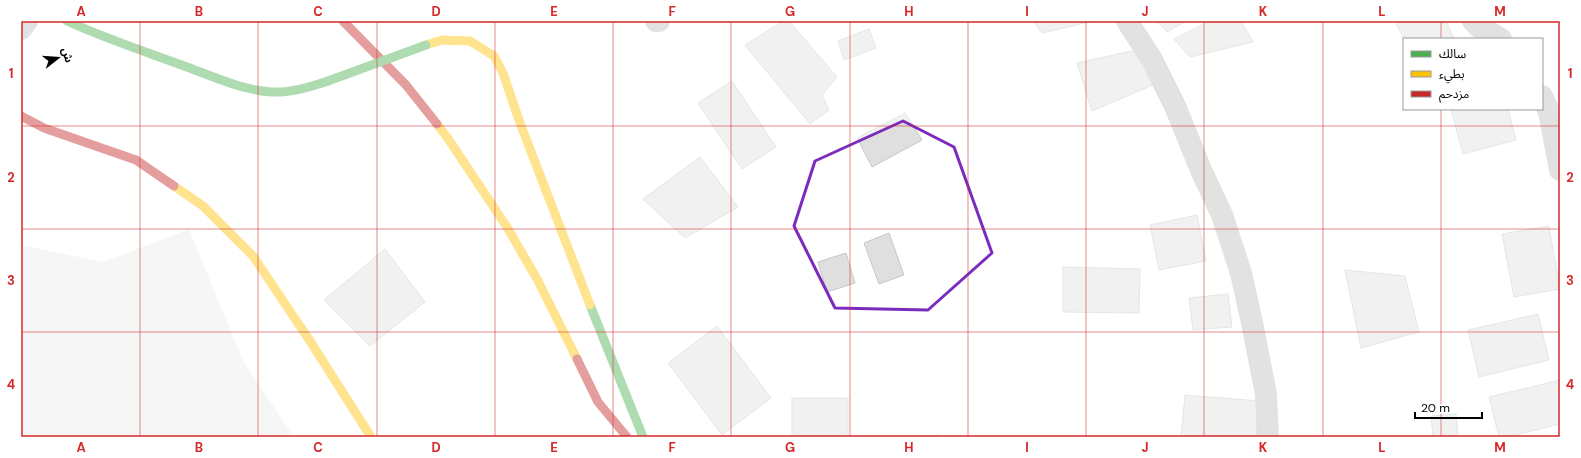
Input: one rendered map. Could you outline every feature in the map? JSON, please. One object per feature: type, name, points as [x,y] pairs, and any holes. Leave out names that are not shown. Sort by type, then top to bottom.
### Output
[{"type":"street","points":[[21,29],[27,21]]},
{"type":"street","points":[[68,21],[139,50],[245,88],[271,92],[299,90],[442,40],[470,41],[494,56],[503,73],[520,123],[589,303],[644,437]]},
{"type":"street","points":[[343,21],[406,86],[449,140],[507,227],[537,279],[598,402],[627,437]]},
{"type":"street","points":[[1127,21],[1150,58],[1175,106],[1222,215],[1240,273],[1252,323],[1266,394],[1268,437]]},
{"type":"street","points":[[1473,21],[1482,30],[1499,38]]},
{"type":"street","points":[[1543,98],[1549,112],[1560,170]]},
{"type":"street","points":[[21,116],[44,128],[136,160],[202,206],[253,256],[310,340],[371,437]]},
{"type":"highlighted area","points":[[903,121],[954,147],[992,253],[928,310],[835,308],[794,226],[815,161]]},
{"type":"shaded area","points":[[189,229],[243,361],[294,437],[21,437],[21,245],[103,262]]},
{"type":"building","points":[[783,21],[789,21],[837,77],[822,95],[829,110],[810,124],[745,45]]},
{"type":"building","points":[[1033,21],[1093,21],[1042,33]]},
{"type":"building","points":[[1156,21],[1186,21],[1167,32]]},
{"type":"building","points":[[1210,21],[1241,21],[1253,42],[1190,57],[1174,39]]},
{"type":"building","points":[[1395,21],[1446,21],[1454,38],[1404,38]]},
{"type":"building","points":[[869,29],[876,48],[844,60],[838,41]]},
{"type":"building","points":[[1136,50],[1155,84],[1092,111],[1077,63]]},
{"type":"building","points":[[732,81],[776,147],[742,169],[698,103]]},
{"type":"building","points":[[1451,110],[1508,110],[1516,140],[1463,154]]},
{"type":"building","points":[[905,113],[922,140],[872,167],[857,138]]},
{"type":"building","points":[[700,157],[738,207],[685,238],[643,199]]},
{"type":"building","points":[[1197,215],[1206,261],[1159,270],[1150,225]]},
{"type":"building","points":[[1549,226],[1560,289],[1514,297],[1502,234]]},
{"type":"building","points":[[889,233],[904,275],[879,284],[864,243]]},
{"type":"building","points":[[385,249],[425,302],[370,346],[324,300]]},
{"type":"building","points":[[846,253],[855,283],[827,292],[818,262]]},
{"type":"building","points":[[1063,267],[1140,269],[1139,313],[1063,312]]},
{"type":"building","points":[[1345,270],[1405,276],[1419,332],[1361,348]]},
{"type":"building","points":[[1228,294],[1232,327],[1193,330],[1189,298]]},
{"type":"building","points":[[1538,314],[1549,360],[1479,377],[1468,330]]},
{"type":"building","points":[[717,326],[771,398],[722,435],[668,363]]},
{"type":"building","points":[[1560,380],[1560,424],[1507,437],[1499,437],[1489,397]]},
{"type":"building","points":[[1185,395],[1259,401],[1256,437],[1181,437]]},
{"type":"building","points":[[792,398],[848,398],[848,437],[792,437]]},
{"type":"building","points":[[1456,414],[1458,437],[1433,437],[1431,416]]},
{"type":"building","points":[[941,435],[941,437],[903,437]]},
{"type":"traffic: fast","points":[[67,21],[97,34],[249,89],[271,92],[286,92],[328,81]]},
{"type":"traffic: fast","points":[[328,81],[426,45]]},
{"type":"traffic: fast","points":[[590,305],[643,437]]},
{"type":"traffic: slow","points":[[426,45],[442,40],[470,41],[494,56],[503,73],[520,123],[590,305]]},
{"type":"traffic: slow","points":[[437,124],[507,227],[537,279],[577,359]]},
{"type":"traffic: slow","points":[[174,186],[203,206],[253,256],[310,341],[371,437]]},
{"type":"traffic: jam","points":[[343,21],[406,85],[437,124]]},
{"type":"traffic: jam","points":[[21,116],[44,128],[136,160],[174,186]]},
{"type":"traffic: jam","points":[[577,359],[598,402],[627,437]]}]
